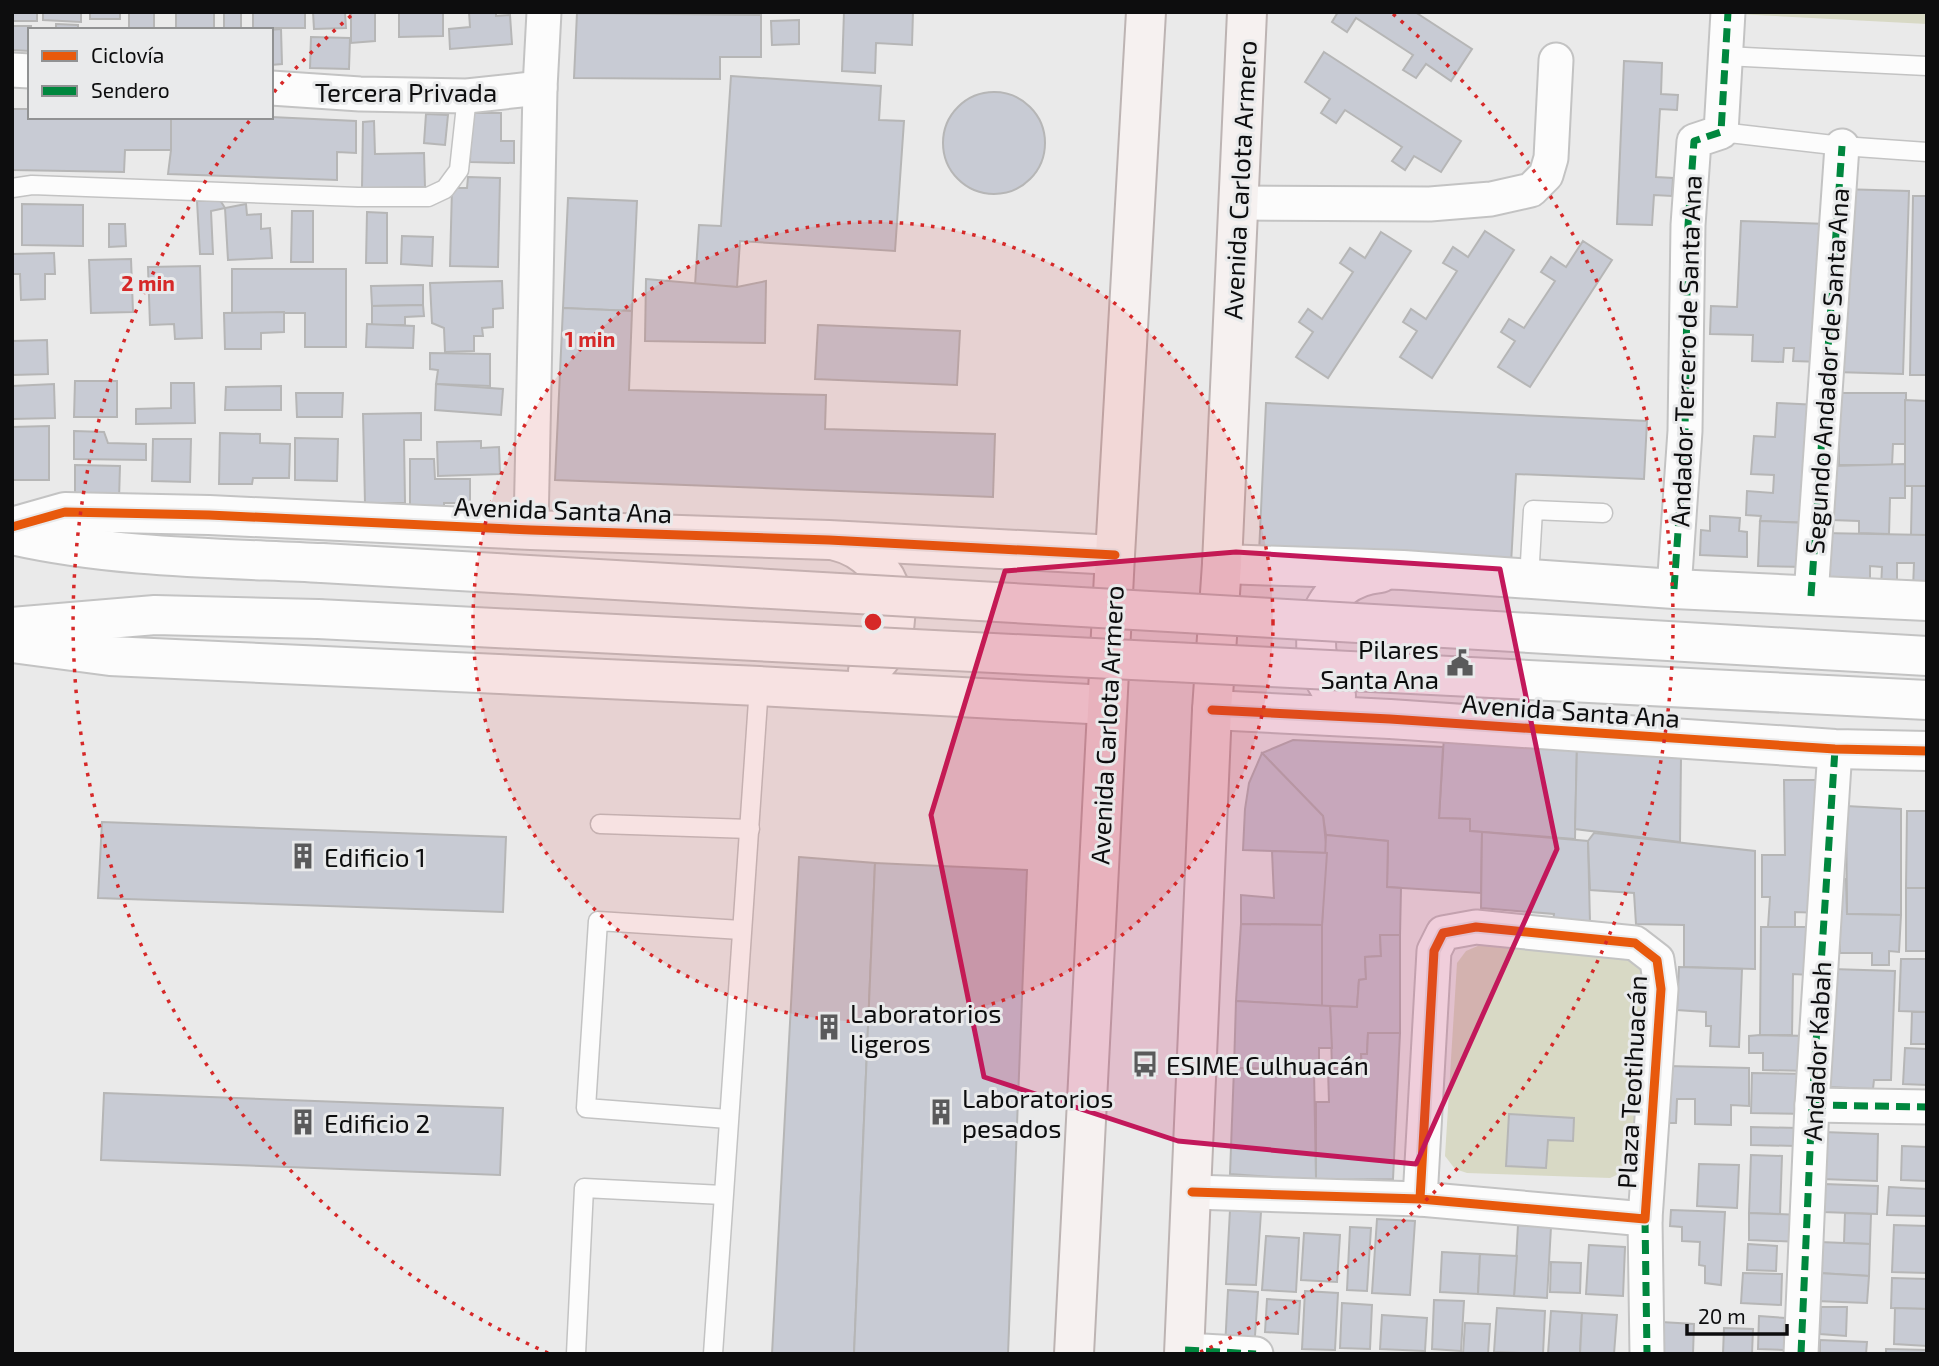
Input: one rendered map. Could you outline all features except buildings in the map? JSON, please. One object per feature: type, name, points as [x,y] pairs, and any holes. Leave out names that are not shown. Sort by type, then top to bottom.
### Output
[{"type":"main road","name":"Avenida Carlota Armero","points":[[1074,1354],[1146,12]]},
{"type":"main road","name":"Avenida Carlota Armero","points":[[1184,1352],[1212,710],[1222,564],[1247,12]]},
{"type":"street","points":[[531,530],[544,12]]},
{"type":"street","points":[[1721,132],[1727,12]]},
{"type":"street","points":[[1239,203],[1430,204],[1491,200],[1531,190],[1546,175],[1551,158],[1556,60]]},
{"type":"street","name":"Tercera Privada","points":[[273,88],[360,94],[467,96],[540,88]]},
{"type":"street","name":"Andador Tercero de Santa Ana","points":[[1674,589],[1685,431],[1688,225],[1694,141],[1721,132]]},
{"type":"street","name":"Segundo Andador de Santa Ana","points":[[1811,596],[1842,146]]},
{"type":"street","name":"Avenida Santa Ana","points":[[12,527],[65,512],[209,515],[829,540],[1115,555]]},
{"type":"street","points":[[12,536],[124,554],[322,563],[1927,656]]},
{"type":"street","points":[[825,689],[842,686],[872,669],[891,641],[895,616],[892,591],[885,575],[874,562],[861,551],[829,540]]},
{"type":"street","points":[[1222,564],[1403,570],[1674,589],[1927,601]]},
{"type":"street","points":[[1390,719],[1365,714],[1349,706],[1335,694],[1324,679],[1316,645],[1324,608],[1335,594],[1350,582],[1367,574],[1403,570]]},
{"type":"street","name":"Avenida Santa Ana","points":[[12,627],[155,615],[318,619],[1927,700]]},
{"type":"street","points":[[12,643],[110,656],[825,689],[1107,705]]},
{"type":"street","name":"Avenida Santa Ana","points":[[1212,710],[1390,719],[1835,749],[1927,751]]},
{"type":"street","name":"Andador Kabah","points":[[1801,1354],[1812,1105],[1835,749]]},
{"type":"street","name":"Plaza Teotihuacán","points":[[1192,1192],[1420,1199],[1645,1219],[1661,989],[1657,960],[1635,943],[1476,927],[1443,933],[1434,951],[1420,1199]]},
{"type":"street","points":[[1812,1105],[1927,1107]]},
{"type":"street","points":[[1645,1219],[1647,1354]]},
{"type":"street","points":[[1184,1352],[1256,1354]]},
{"type":"lane","points":[[1725,56],[1927,66]]},
{"type":"lane","points":[[12,188],[32,185],[344,197],[428,197],[445,190],[459,170],[467,96]]},
{"type":"lane","points":[[1721,132],[1842,146],[1927,152]]},
{"type":"lane","points":[[1529,579],[1533,510],[1603,513]]},
{"type":"lane","points":[[713,1354],[759,686]]},
{"type":"lane","points":[[600,824],[750,829]]},
{"type":"lane","points":[[728,1119],[586,1108],[598,921],[741,930]]},
{"type":"lane","points":[[576,1354],[584,1188],[723,1195]]},
{"type":"highlighted area","points":[[1236,552],[1500,569],[1557,849],[1416,1164],[1178,1141],[984,1077],[931,815],[1005,571]]},
{"type":"green space","points":[[1927,12],[1927,24],[1737,14]]},
{"type":"green space","points":[[1480,945],[1627,954],[1638,962],[1645,979],[1632,1164],[1623,1172],[1610,1178],[1467,1173],[1455,1169],[1445,1156],[1457,963],[1466,951]]},
{"type":"marked path","points":[[1674,589],[1685,431],[1688,225],[1694,141],[1721,132],[1728,12]]},
{"type":"marked path","points":[[1811,596],[1842,146]]},
{"type":"marked path","points":[[1801,1354],[1812,1105],[1835,749]]},
{"type":"marked path","points":[[1812,1105],[1927,1107]]},
{"type":"marked path","points":[[1645,1219],[1647,1354]]},
{"type":"marked path","points":[[1185,1350],[1256,1354]]},
{"type":"cycle path","points":[[12,527],[65,512],[209,515],[829,540],[1115,555]]},
{"type":"cycle path","points":[[1212,710],[1390,719],[1835,749],[1927,751]]},
{"type":"cycle path","points":[[1192,1192],[1420,1199],[1645,1219],[1661,989],[1657,960],[1635,943],[1476,927],[1443,933],[1434,951],[1420,1199]]},
{"type":"place","name":"Pilares Santa Ana","points":[[1460,663]]},
{"type":"place","name":"Edificio 1","points":[[303,856]]},
{"type":"place","name":"Laboratorios ligeros","points":[[829,1027]]},
{"type":"place","name":"ESIME Culhuacán","points":[[1145,1064]]},
{"type":"place","name":"Laboratorios pesados","points":[[941,1112]]},
{"type":"place","name":"Edificio 2","points":[[303,1122]]}]
